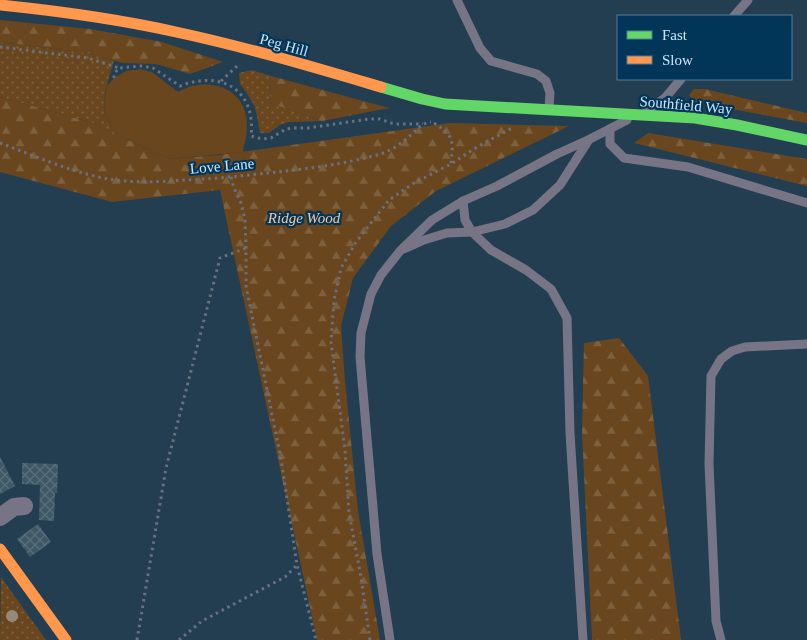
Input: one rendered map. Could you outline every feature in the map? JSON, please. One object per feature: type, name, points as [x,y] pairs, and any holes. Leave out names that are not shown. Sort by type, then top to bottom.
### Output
[{"type":"main road","name":"Peg Hill","points":[[0,5],[72,13],[178,32],[445,104],[555,111]]},
{"type":"main road","name":"Southfield Way","points":[[555,111],[695,118],[807,140]]},
{"type":"main road","points":[[0,549],[66,640]]},
{"type":"street","points":[[0,517],[14,507],[24,506]]},
{"type":"lane","points":[[457,0],[480,48],[492,61],[537,74],[546,81],[555,111]]},
{"type":"lane","points":[[735,15],[748,0]]},
{"type":"lane","points":[[390,640],[377,554],[360,356],[361,333],[371,294],[381,275],[400,251],[432,220],[463,201],[497,186],[660,103],[680,80]]},
{"type":"lane","points":[[610,129],[610,144],[624,158],[688,167],[807,203]]},
{"type":"lane","points":[[400,251],[424,240],[447,234],[472,232],[505,224],[533,210],[560,185],[588,140]]},
{"type":"lane","points":[[463,201],[465,220],[472,232],[491,250],[526,270],[551,289],[567,318],[570,433],[582,640]]},
{"type":"lane","points":[[721,640],[716,621],[709,464],[711,376],[721,359],[732,351],[745,347],[807,344]]},
{"type":"path","points":[[0,47],[88,58],[119,68],[140,66],[153,68],[180,86],[190,82],[221,81],[235,87],[242,96],[251,118],[251,136],[262,139],[271,138],[286,129],[308,128],[369,119],[380,119],[394,124],[423,124]]},
{"type":"path","points":[[114,78],[114,74],[119,68]]},
{"type":"path","points":[[370,640],[349,513],[345,450],[331,342],[334,300],[341,268],[356,242],[390,200],[414,183],[452,164],[477,147],[518,125],[523,120],[526,110]]},
{"type":"path","points":[[436,116],[432,121],[445,130],[453,141],[452,164]]},
{"type":"path","name":"Love Lane","points":[[0,143],[70,169],[108,179],[140,182],[170,181],[231,177],[355,161],[380,154],[400,143],[423,124],[432,121]]},
{"type":"path","points":[[247,128],[252,128]]},
{"type":"path","points":[[231,177],[245,219],[246,286],[281,459],[297,565],[316,640]]},
{"type":"path","points":[[138,640],[166,468],[220,258],[246,248]]},
{"type":"path","points":[[179,640],[202,621],[285,577],[297,565]]},
{"type":"green space","points":[[0,20],[90,29],[162,42],[223,62],[190,74],[156,64],[122,63],[88,53],[0,42]]},
{"type":"green space","points":[[0,42],[88,53],[114,61],[104,102],[106,116],[116,134],[93,123],[0,97]]},
{"type":"green space","points":[[140,69],[152,72],[178,92],[190,86],[203,84],[214,85],[232,92],[243,107],[246,117],[247,131],[243,152],[169,159],[116,134],[106,117],[104,103],[107,86],[114,78],[126,71]]},
{"type":"green space","points":[[252,70],[271,76],[270,103],[322,121],[289,122],[280,125],[269,133],[260,133],[254,105],[240,84],[239,73]]},
{"type":"green space","points":[[271,76],[389,108],[322,121],[270,103]]},
{"type":"green space","points":[[694,89],[705,89],[807,113],[807,123],[694,102],[689,95]]},
{"type":"green space","name":"Ridge Wood","points":[[0,97],[93,123],[169,159],[219,155],[450,123],[569,126],[436,191],[391,226],[353,278],[341,326],[345,381],[358,511],[380,640],[317,640],[220,190],[112,202],[0,172]]},
{"type":"green space","points":[[648,133],[807,159],[807,186],[634,143]]},
{"type":"green space","points":[[619,338],[648,376],[681,640],[592,640],[582,432],[584,343]]},
{"type":"green space","points":[[1,577],[46,640],[0,640]]},
{"type":"building","points":[[0,457],[15,486],[0,494]]},
{"type":"building","points":[[22,463],[58,464],[54,521],[39,520],[40,485],[22,484]]},
{"type":"building","points":[[38,524],[51,542],[30,557],[17,539]]},
{"type":"traffic: fast","points":[[381,87],[445,104],[695,118],[807,140]]},
{"type":"traffic: slow","points":[[0,5],[88,16],[176,32],[254,51],[381,87]]},
{"type":"traffic: slow","points":[[0,549],[66,640]]}]
